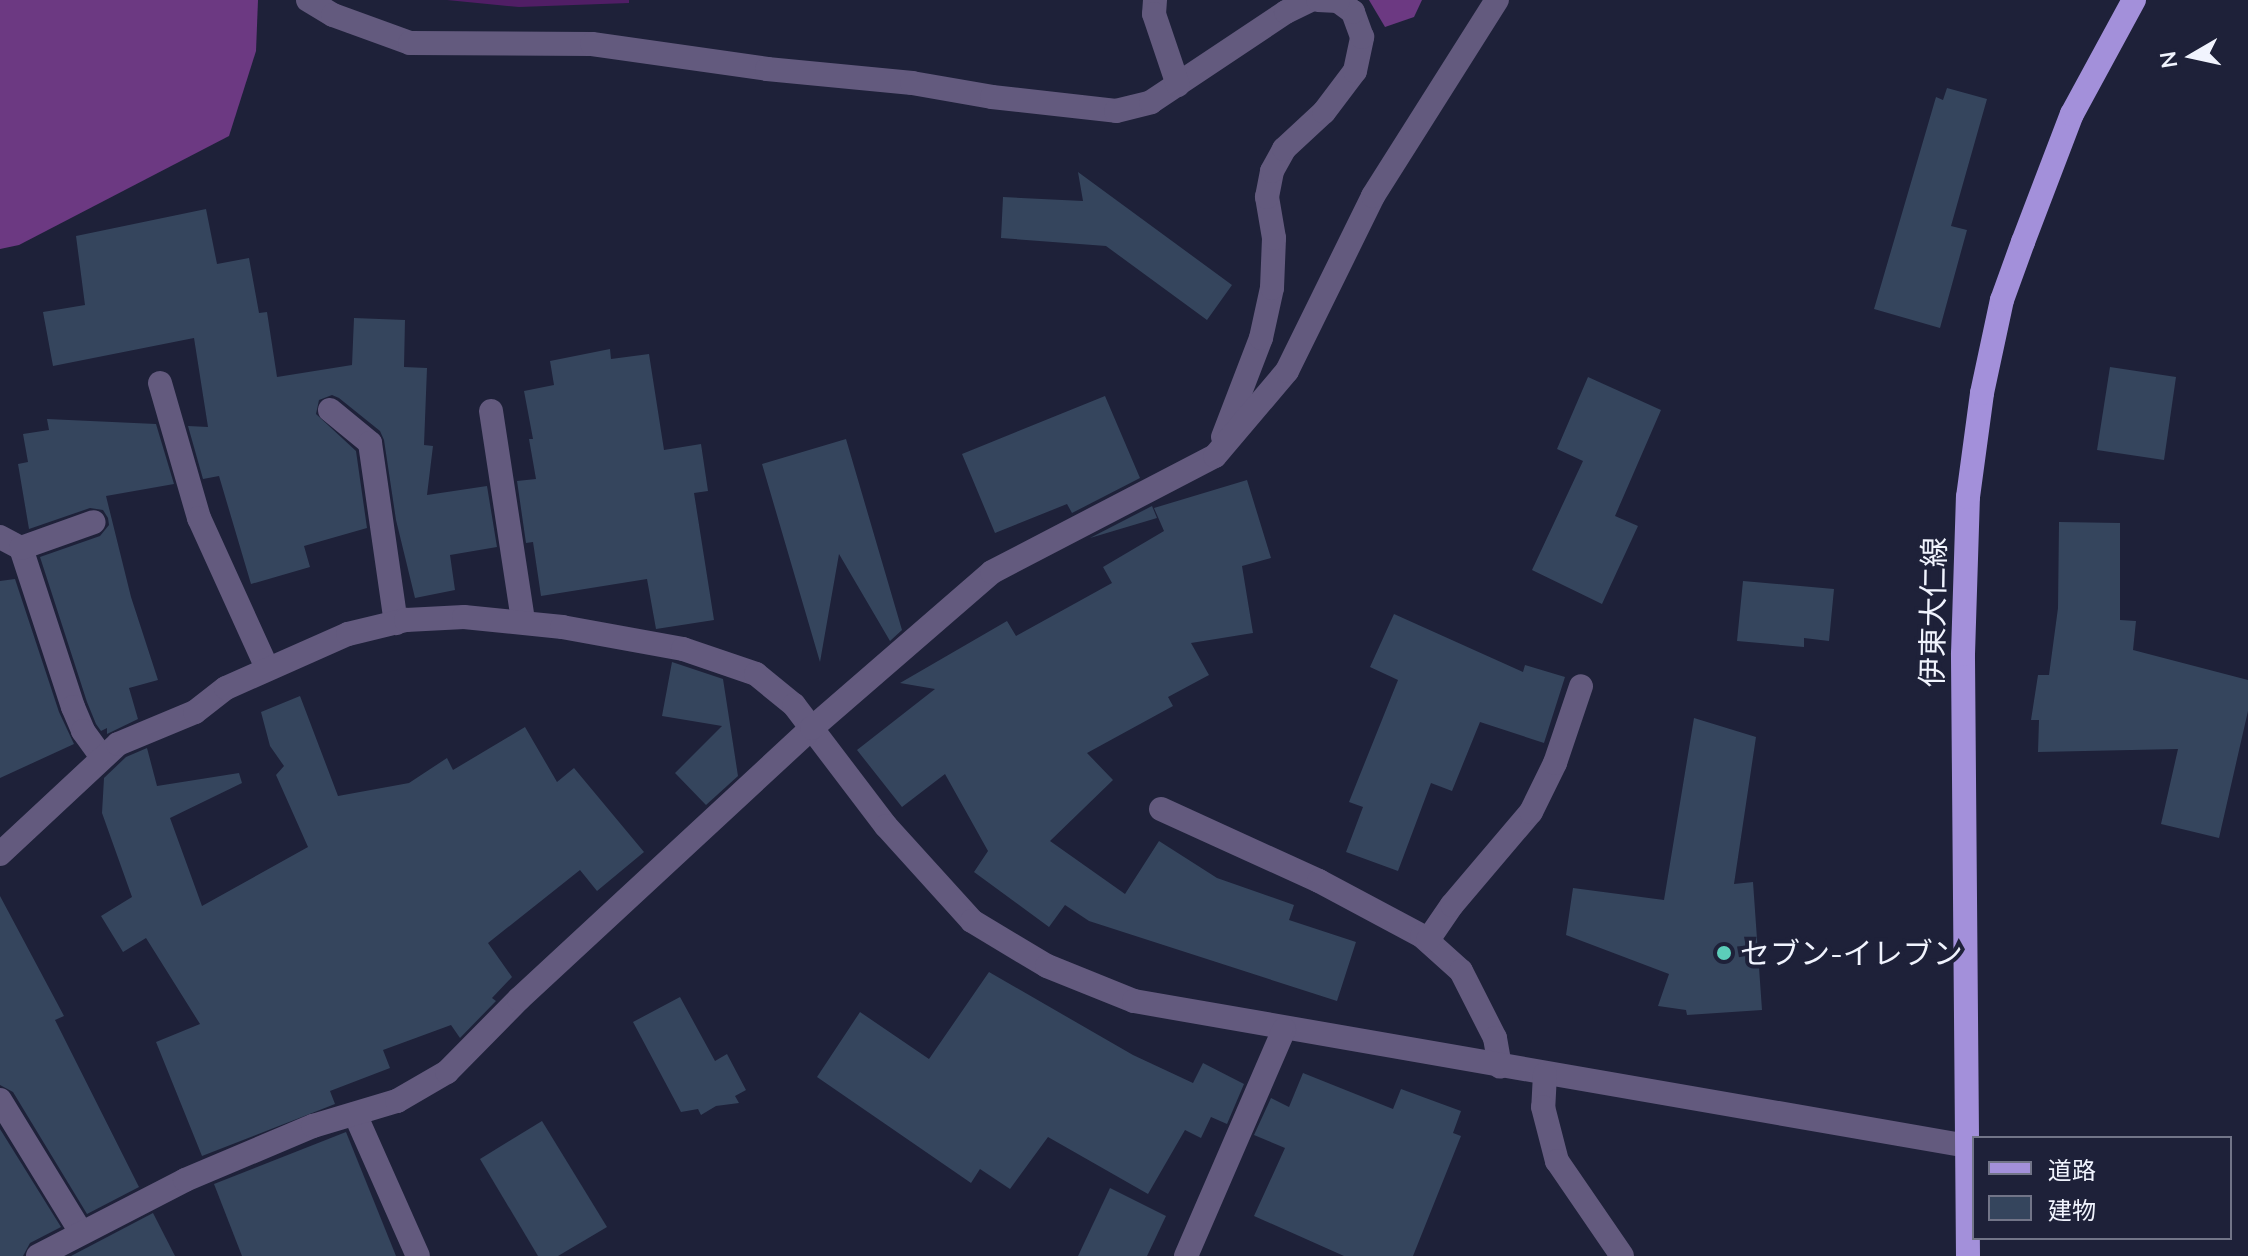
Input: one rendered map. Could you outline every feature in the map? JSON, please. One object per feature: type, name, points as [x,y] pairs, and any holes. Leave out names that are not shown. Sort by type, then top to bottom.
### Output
[{"type":"main road","name":"伊東大仁線","points":[[1968,1256],[1963,654],[1968,497],[1982,393],[2002,300],[2072,114],[2134,0]]},
{"type":"street","points":[[308,0],[333,15],[410,43],[592,44],[767,69],[912,83],[992,97],[1116,111],[1151,102],[1286,12],[1311,0]]},
{"type":"street","points":[[1155,0],[1154,14],[1178,85]]},
{"type":"street","points":[[1215,456],[1261,338],[1272,288],[1274,238],[1267,197],[1272,171],[1284,149],[1324,112],[1355,71],[1362,37],[1353,12],[1338,1],[1318,0]]},
{"type":"street","points":[[38,1256],[185,1180],[313,1126],[397,1101],[447,1072],[519,999],[812,728],[992,572],[1215,456],[1287,371],[1373,196],[1497,0]]},
{"type":"street","points":[[160,383],[199,518],[267,668]]},
{"type":"street","points":[[330,410],[370,443],[396,623]]},
{"type":"street","points":[[491,411],[523,621]]},
{"type":"street","points":[[94,522],[10,542],[83,731],[102,757]]},
{"type":"street","points":[[0,854],[118,744],[195,712],[226,688],[267,668],[348,634],[396,623],[464,617],[523,621],[683,649],[756,674],[794,705],[886,826],[972,921],[1047,966],[1134,1001],[1967,1146]]},
{"type":"street","points":[[1428,940],[1452,905],[1531,812],[1555,763],[1581,686]]},
{"type":"street","points":[[1161,809],[1319,881],[1428,940],[1461,971],[1495,1038],[1500,1067]]},
{"type":"street","points":[[1186,1256],[1284,1029]]},
{"type":"street","points":[[1545,1074],[1543,1107],[1557,1161],[1622,1256]]},
{"type":"street","points":[[0,1100],[81,1232]]},
{"type":"street","points":[[355,1114],[418,1256]]},
{"type":"shaded area","points":[[0,0],[258,0],[256,51],[229,136],[19,245],[0,249]]},
{"type":"shaded area","points":[[447,0],[629,0],[629,3],[519,7]]},
{"type":"shaded area","points":[[1369,0],[1422,0],[1414,17],[1385,27]]},
{"type":"building","points":[[1947,88],[1987,99],[1951,226],[1967,230],[1940,328],[1874,309],[1936,97],[1943,100]]},
{"type":"building","points":[[1078,172],[1232,285],[1207,320],[1106,246],[1001,238],[1003,197],[1083,201]]},
{"type":"building","points":[[206,209],[217,264],[249,258],[259,313],[267,312],[277,377],[352,365],[354,318],[405,320],[404,367],[427,368],[424,445],[433,446],[427,495],[487,486],[497,547],[450,555],[455,590],[415,598],[396,520],[384,440],[380,431],[339,398],[332,395],[319,400],[316,414],[356,451],[367,528],[304,546],[310,567],[251,584],[219,476],[203,479],[188,426],[208,427],[194,338],[53,366],[43,312],[85,305],[76,236]]},
{"type":"building","points":[[610,349],[611,359],[649,354],[664,450],[701,444],[708,491],[694,493],[714,620],[656,629],[647,579],[541,596],[533,542],[526,543],[517,481],[536,479],[529,439],[533,439],[524,391],[554,385],[550,361]]},
{"type":"building","points":[[2110,367],[2176,377],[2164,460],[2097,450]]},
{"type":"building","points":[[1588,377],[1661,410],[1615,516],[1638,526],[1602,604],[1532,570],[1583,461],[1557,449]]},
{"type":"building","points":[[1105,396],[1140,478],[1072,513],[1067,504],[995,533],[962,454]]},
{"type":"building","points":[[47,419],[156,424],[174,484],[106,496],[131,597],[158,680],[129,688],[138,719],[107,734],[107,728],[101,731],[96,724],[87,702],[40,557],[100,536],[109,525],[108,518],[103,510],[90,508],[29,529],[18,464],[28,462],[23,434],[49,430]]},
{"type":"building","points":[[846,439],[902,630],[890,641],[839,554],[820,662],[762,464]]},
{"type":"building","points":[[1247,480],[1271,558],[1242,566],[1253,633],[1191,643],[1209,675],[1168,697],[1173,706],[1087,753],[1113,780],[1050,841],[1125,894],[1159,841],[1217,878],[1294,905],[1289,920],[1356,942],[1337,1001],[1089,921],[1065,905],[1049,927],[974,872],[988,851],[945,774],[902,807],[857,750],[935,689],[900,683],[1007,621],[1016,636],[1112,583],[1103,567],[1164,531],[1154,508]]},
{"type":"building","points":[[1152,506],[1157,518],[1090,538]]},
{"type":"building","points":[[2059,522],[2120,523],[2120,620],[2136,621],[2133,650],[2248,680],[2248,711],[2219,838],[2161,824],[2178,749],[2038,752],[2039,720],[2031,720],[2038,675],[2049,675],[2058,608]]},
{"type":"building","points":[[15,579],[59,712],[74,744],[0,778],[0,581]]},
{"type":"building","points":[[1743,581],[1834,589],[1829,641],[1804,638],[1804,647],[1737,641]]},
{"type":"building","points":[[1394,614],[1523,672],[1525,665],[1565,677],[1544,743],[1480,722],[1452,791],[1431,783],[1398,871],[1346,852],[1363,807],[1349,802],[1398,680],[1370,667]]},
{"type":"building","points":[[672,662],[723,679],[738,776],[706,805],[675,773],[722,726],[662,716]]},
{"type":"building","points":[[300,696],[338,796],[409,783],[447,758],[453,770],[525,727],[557,782],[574,768],[644,852],[597,891],[580,870],[488,943],[512,977],[492,998],[496,1001],[460,1038],[451,1025],[383,1050],[390,1068],[330,1091],[335,1104],[202,1156],[156,1042],[200,1024],[146,938],[123,952],[101,916],[132,897],[102,813],[104,778],[126,757],[147,748],[157,786],[239,773],[242,783],[170,818],[202,906],[308,847],[276,775],[284,766],[270,746],[261,712]]},
{"type":"building","points":[[1694,718],[1756,737],[1734,884],[1753,882],[1762,1010],[1687,1015],[1686,1010],[1658,1006],[1669,974],[1566,935],[1573,888],[1664,900]]},
{"type":"building","points":[[0,896],[64,1016],[55,1020],[139,1187],[87,1214],[13,1092],[0,1085]]},
{"type":"building","points":[[989,972],[1133,1055],[1193,1083],[1203,1063],[1244,1084],[1227,1124],[1211,1117],[1201,1138],[1185,1130],[1148,1194],[1048,1137],[1010,1189],[980,1169],[971,1183],[817,1077],[860,1012],[929,1059]]},
{"type":"building","points":[[680,997],[715,1061],[727,1054],[746,1090],[735,1096],[739,1103],[716,1106],[701,1115],[698,1109],[681,1112],[633,1022]]},
{"type":"building","points":[[1303,1073],[1393,1109],[1401,1089],[1461,1111],[1453,1133],[1461,1136],[1413,1256],[1344,1256],[1254,1216],[1285,1148],[1254,1135],[1271,1098],[1289,1107]]},
{"type":"building","points":[[542,1121],[607,1227],[558,1256],[538,1256],[480,1159]]},
{"type":"building","points":[[0,1129],[61,1227],[30,1243],[23,1256],[0,1256]]},
{"type":"building","points":[[346,1132],[396,1256],[242,1256],[214,1184]]},
{"type":"building","points":[[1110,1188],[1166,1216],[1147,1256],[1078,1256]]},
{"type":"building","points":[[153,1213],[175,1256],[71,1256]]},
{"type":"place","name":"セブン-イレブン","points":[[1724,953]]}]
